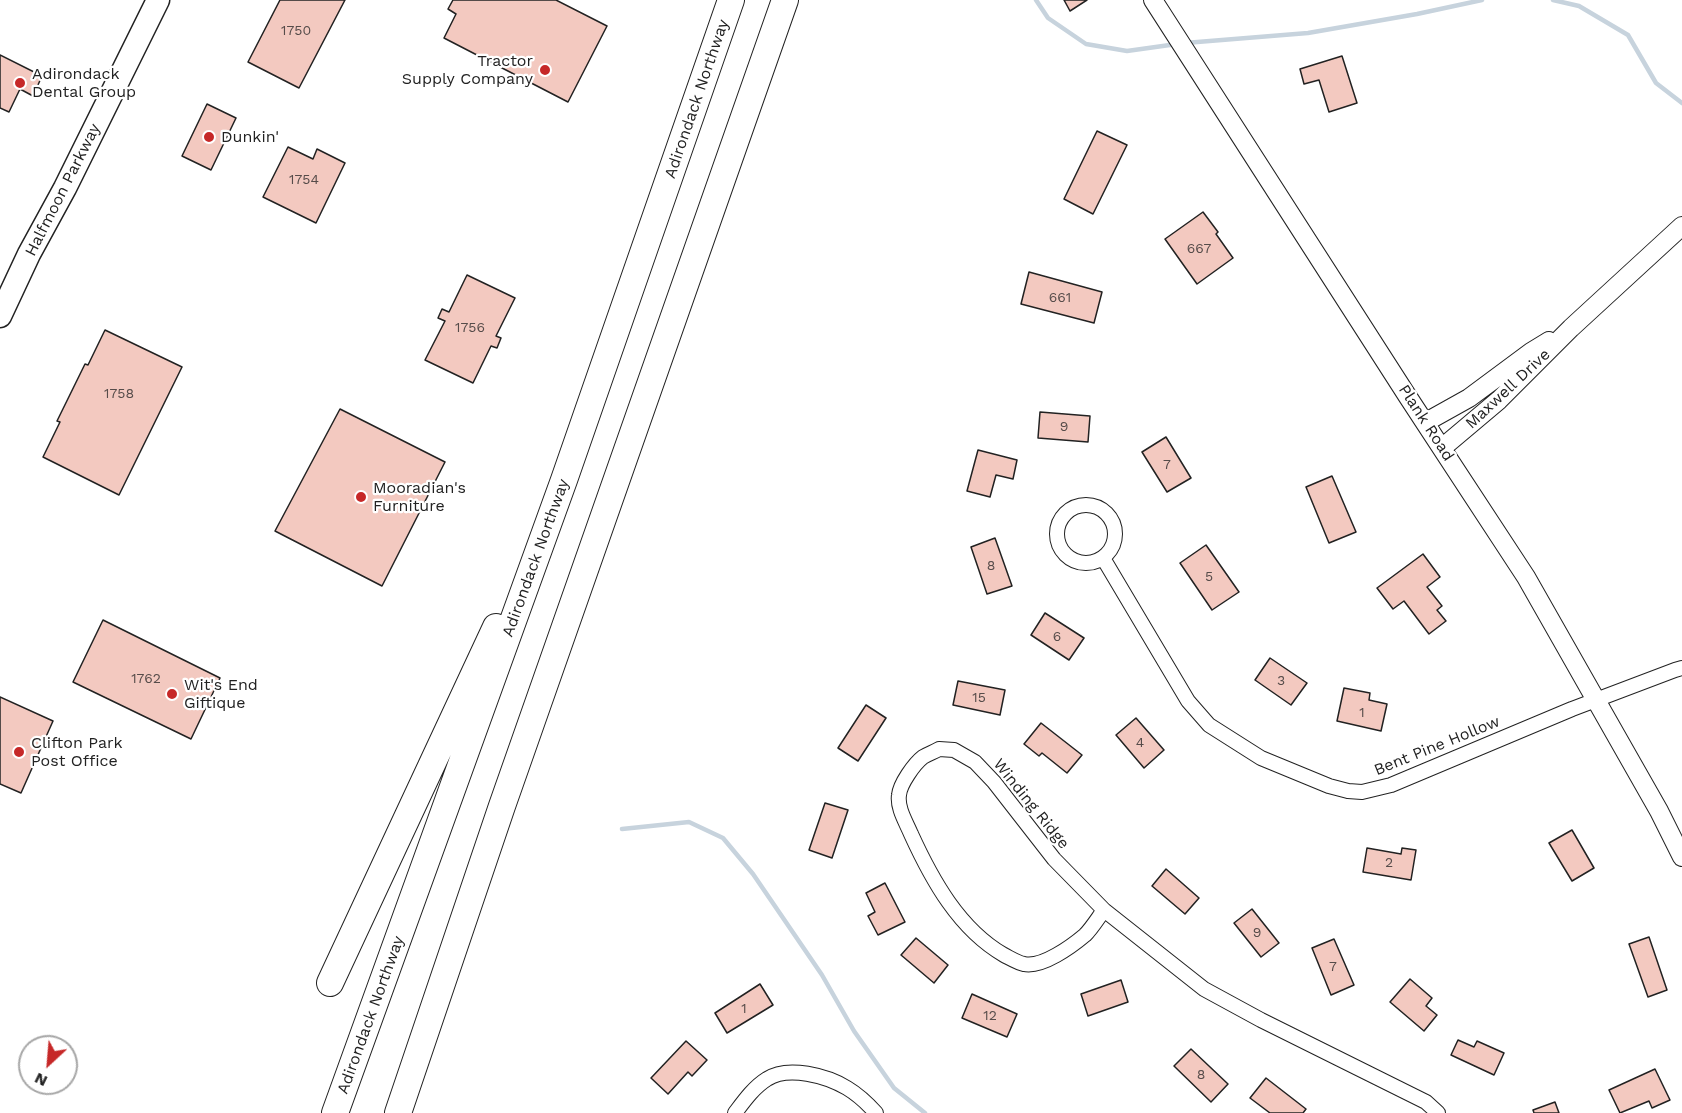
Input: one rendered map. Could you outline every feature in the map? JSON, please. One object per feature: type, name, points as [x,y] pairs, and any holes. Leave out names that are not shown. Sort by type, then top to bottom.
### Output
[{"type":"highway","name":"Adirondack Northway","points":[[335,1113],[564,480],[731,0]]},
{"type":"highway","points":[[398,1113],[506,795],[785,0]]},
{"type":"highway","points":[[330,983],[564,480]]},
{"type":"main road","name":"Halfmoon Parkway","points":[[0,316],[158,0]]},
{"type":"street","name":"Plank Road","points":[[1153,0],[1526,577],[1659,811],[1682,857]]},
{"type":"street","name":"Maxwell Drive","points":[[1442,448],[1499,400],[1571,328],[1682,226]]},
{"type":"street","name":"Maxwell Drive","points":[[1426,422],[1469,398],[1531,352],[1571,328]]},
{"type":"street","points":[[1081,505],[1090,505],[1099,507],[1112,519],[1116,536],[1114,544],[1103,558],[1084,563],[1075,561],[1060,549],[1057,531],[1059,521],[1065,513],[1081,505]]},
{"type":"street","name":"Bent Pine Hollow","points":[[1103,558],[1188,701],[1209,725],[1261,758],[1329,786],[1348,791],[1362,792],[1391,785],[1572,710],[1682,668]]},
{"type":"street","name":"Winding Ridge","points":[[1104,910],[1086,934],[1056,956],[1034,964],[1025,964],[1010,958],[990,946],[966,924],[944,896],[923,860],[901,811],[899,795],[909,772],[923,757],[939,749],[954,750],[975,762],[994,782],[1054,859],[1104,910],[1204,989],[1426,1102],[1438,1113]]},
{"type":"street","points":[[735,1113],[747,1097],[768,1077],[781,1073],[804,1073],[833,1080],[850,1089],[876,1113]]},
{"type":"building","points":[[280,0],[345,0],[299,88],[248,62]]},
{"type":"building","name":"Tractor Supply Company","points":[[453,0],[556,0],[607,26],[568,102],[444,38],[456,14],[448,9]]},
{"type":"building","points":[[1064,0],[1087,0],[1070,11]]},
{"type":"building","name":"Adirondack Dental Group","points":[[0,55],[42,76],[33,96],[20,89],[9,112],[0,108]]},
{"type":"building","points":[[1342,56],[1357,103],[1329,112],[1319,80],[1304,84],[1300,69]]},
{"type":"building","name":"Dunkin'","points":[[207,104],[236,118],[211,170],[182,156]]},
{"type":"building","points":[[1097,131],[1127,145],[1093,214],[1064,199]]},
{"type":"building","points":[[288,147],[313,159],[317,149],[345,163],[316,223],[263,197]]},
{"type":"building","points":[[1203,212],[1233,258],[1197,284],[1165,239]]},
{"type":"building","points":[[1029,272],[1102,292],[1094,323],[1021,304]]},
{"type":"building","points":[[467,275],[515,298],[496,336],[501,338],[497,348],[491,346],[473,383],[425,360],[445,321],[438,318],[442,309],[449,312]]},
{"type":"building","points":[[105,330],[182,367],[119,495],[43,457],[60,422],[57,421],[85,364],[88,365]]},
{"type":"building","name":"Mooradian's Furniture","points":[[340,409],[445,462],[382,586],[275,531]]},
{"type":"building","points":[[1040,412],[1090,416],[1088,442],[1038,438]]},
{"type":"building","points":[[1166,437],[1191,478],[1167,492],[1142,452]]},
{"type":"building","points":[[978,450],[1017,460],[1013,479],[996,475],[990,497],[967,491]]},
{"type":"building","points":[[1332,476],[1356,532],[1329,543],[1306,487]]},
{"type":"building","points":[[995,538],[1012,586],[987,594],[971,547]]},
{"type":"building","points":[[1206,545],[1239,592],[1212,610],[1180,563]]},
{"type":"building","points":[[1423,554],[1440,577],[1427,587],[1442,606],[1437,610],[1446,621],[1429,634],[1404,601],[1393,609],[1377,588]]},
{"type":"building","points":[[1045,613],[1084,638],[1069,660],[1031,635]]},
{"type":"building","points":[[103,620],[220,678],[191,739],[73,682]]},
{"type":"building","points":[[1270,658],[1307,683],[1291,705],[1255,680]]},
{"type":"building","points":[[958,681],[1005,690],[1000,715],[953,705]]},
{"type":"building","points":[[1344,688],[1370,693],[1369,700],[1387,704],[1381,731],[1337,721]]},
{"type":"building","name":"Clifton Park Post Office","points":[[0,697],[53,721],[21,793],[0,784]]},
{"type":"building","points":[[866,705],[886,718],[858,761],[838,748]]},
{"type":"building","points":[[1136,718],[1164,750],[1144,768],[1116,735]]},
{"type":"building","points":[[1041,723],[1082,755],[1067,773],[1042,753],[1039,756],[1024,744]]},
{"type":"building","points":[[825,803],[848,810],[832,858],[809,850]]},
{"type":"building","points":[[1572,830],[1594,868],[1572,881],[1549,843]]},
{"type":"building","points":[[1367,848],[1401,854],[1402,848],[1416,850],[1411,880],[1363,872]]},
{"type":"building","points":[[1166,869],[1199,898],[1185,914],[1152,886]]},
{"type":"building","points":[[885,883],[905,922],[878,935],[868,916],[875,912],[866,893]]},
{"type":"building","points":[[1252,909],[1279,943],[1261,957],[1234,923]]},
{"type":"building","points":[[1649,937],[1667,990],[1648,997],[1629,944]]},
{"type":"building","points":[[916,938],[948,965],[934,983],[901,955]]},
{"type":"building","points":[[1334,939],[1354,985],[1331,995],[1312,948]]},
{"type":"building","points":[[1410,979],[1432,998],[1426,1006],[1437,1015],[1424,1031],[1390,1002]]},
{"type":"building","points":[[1121,980],[1128,1002],[1088,1016],[1081,994]]},
{"type":"building","points":[[760,984],[773,1005],[727,1033],[715,1013]]},
{"type":"building","points":[[972,994],[1017,1014],[1007,1037],[962,1018]]},
{"type":"building","points":[[1458,1040],[1474,1047],[1477,1041],[1504,1053],[1494,1075],[1451,1055]]},
{"type":"building","points":[[686,1041],[707,1060],[692,1076],[688,1072],[668,1094],[651,1078]]},
{"type":"building","points":[[1191,1049],[1228,1084],[1211,1102],[1174,1066]]},
{"type":"building","points":[[1655,1069],[1670,1100],[1652,1108],[1649,1101],[1620,1113],[1609,1090]]},
{"type":"building","points":[[1266,1078],[1306,1109],[1303,1113],[1270,1113],[1250,1098]]},
{"type":"building","points":[[1555,1102],[1559,1113],[1534,1113],[1533,1110]]},
{"type":"waterway","points":[[1036,0],[1048,18],[1086,44],[1127,51],[1177,44]]},
{"type":"waterway","points":[[1185,43],[1308,33],[1482,0]]},
{"type":"waterway","points":[[1553,0],[1579,6],[1628,35],[1656,83],[1682,103]]},
{"type":"waterway","points":[[622,829],[689,822],[723,838],[753,874],[822,975],[854,1031],[894,1088],[925,1113]]},
{"type":"place","name":"Tractor Supply Company","points":[[545,70]]},
{"type":"place","name":"Adirondack Dental Group","points":[[20,83]]},
{"type":"place","name":"Dunkin'","points":[[209,137]]},
{"type":"place","name":"Mooradian's Furniture","points":[[361,497]]},
{"type":"place","name":"Wit's End Giftique","points":[[172,694]]},
{"type":"place","name":"Clifton Park Post Office","points":[[19,752]]}]
